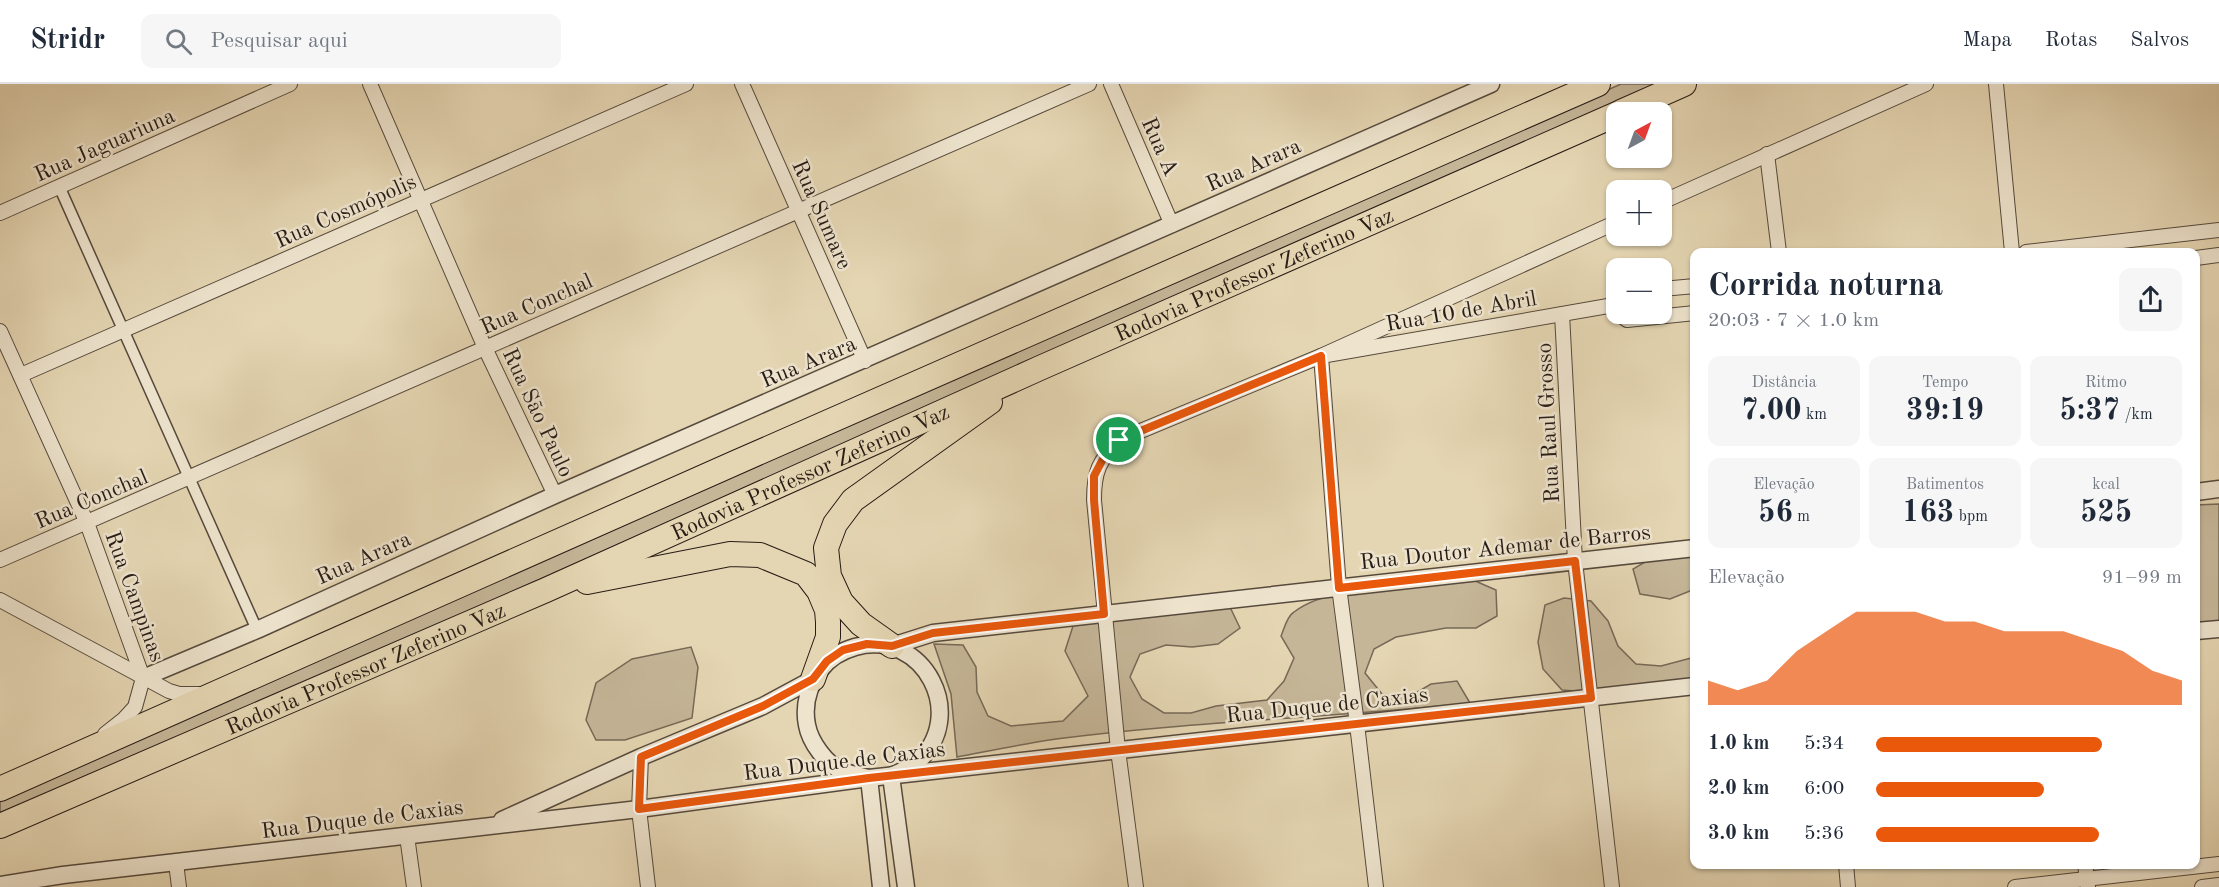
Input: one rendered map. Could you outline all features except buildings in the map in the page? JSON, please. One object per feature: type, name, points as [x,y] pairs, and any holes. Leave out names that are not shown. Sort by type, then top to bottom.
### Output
[{"type":"highway","name":"Rodovia Professor Zeferino Vaz","points":[[0,789],[1598,84]]},
{"type":"highway","name":"Rodovia Professor Zeferino Vaz","points":[[1644,102],[1684,84]]},
{"type":"highway","name":"Rodovia Professor Zeferino Vaz","points":[[0,826],[546,590],[1040,368],[1606,119]]},
{"type":"highway","points":[[892,646],[861,624],[841,602],[830,576],[826,548],[835,524],[853,500],[1040,368]]},
{"type":"highway","points":[[546,590],[730,554],[760,555],[806,574],[819,591],[827,610],[828,637],[813,679]]},
{"type":"street","name":"Rua Jaguariuna","points":[[0,213],[290,84]]},
{"type":"street","name":"Rua São Paulo","points":[[369,84],[485,348],[555,495]]},
{"type":"street","name":"Rua Cosmópolis","points":[[21,375],[686,84]]},
{"type":"street","name":"Rua Sumare","points":[[742,84],[865,361]]},
{"type":"street","name":"Rua Conchal","points":[[0,560],[1089,84]]},
{"type":"street","name":"Rua A","points":[[1111,84],[1172,225]]},
{"type":"street","name":"Rua Arara","points":[[143,678],[257,630],[555,495],[865,361],[1491,84]]},
{"type":"street","points":[[1672,197],[1926,84]]},
{"type":"street","points":[[1996,84],[2012,248]]},
{"type":"street","points":[[1767,154],[1779,248]]},
{"type":"street","points":[[59,186],[257,630]]},
{"type":"street","points":[[1136,887],[1118,750],[1094,500],[1094,476],[1104,457],[1119,440],[1321,356],[1606,227]]},
{"type":"street","points":[[2061,248],[2219,230]]},
{"type":"street","points":[[2200,257],[2219,255]]},
{"type":"street","points":[[1672,289],[1690,287]]},
{"type":"street","name":"Rua 10 de Abril","points":[[1321,356],[1562,314],[1606,309]]},
{"type":"street","name":"Rua 10 de Abril","points":[[1672,315],[1690,313]]},
{"type":"street","name":"Rua Raul Grosso","points":[[1562,314],[1575,561],[1612,887]]},
{"type":"street","name":"Rua Campinas","points":[[0,331],[87,523],[143,678]]},
{"type":"street","points":[[1321,356],[1339,588],[1376,887]]},
{"type":"street","points":[[2200,491],[2219,489]]},
{"type":"street","name":"Rua Doutor Ademar de Barros","points":[[892,646],[933,633],[1690,549]]},
{"type":"street","points":[[0,600],[143,678],[179,694],[217,694]]},
{"type":"street","points":[[2200,630],[2219,628]]},
{"type":"street","points":[[881,887],[869,778],[840,770],[819,752],[807,726],[806,703],[813,679],[827,661],[843,650],[867,644],[892,646],[910,654],[925,668],[936,688],[940,715],[934,740],[915,764],[891,776],[906,887]]},
{"type":"street","points":[[76,756],[124,719],[135,707],[143,678]]},
{"type":"street","points":[[487,826],[641,757],[763,706],[813,679]]},
{"type":"street","name":"Rua Duque de Caxias","points":[[0,885],[39,883],[176,863],[639,809],[869,778],[1690,687]]},
{"type":"street","points":[[641,757],[639,809],[648,887]]},
{"type":"street","points":[[407,836],[414,887]]},
{"type":"street","points":[[176,863],[179,887]]},
{"type":"street","points":[[2200,867],[2219,864]]},
{"type":"street","points":[[1846,869],[1848,887]]},
{"type":"street","points":[[2015,887],[2087,883],[2184,869]]},
{"type":"street","points":[[2202,887],[2219,885]]},
{"type":"shaded area","points":[[1621,84],[1656,84],[1615,102],[1606,102],[1606,106],[353,662],[0,816],[0,799]]},
{"type":"shaded area","points":[[2219,504],[2219,627],[2200,629],[2200,505]]},
{"type":"shaded area","points":[[1690,554],[1690,591],[1670,599],[1640,594],[1633,569],[1655,556]]},
{"type":"shaded area","points":[[1473,580],[1496,590],[1497,616],[1476,628],[1446,628],[1396,637],[1374,649],[1365,673],[1382,694],[1409,697],[1431,684],[1457,681],[1470,703],[1107,733],[1043,741],[957,757],[951,694],[934,644],[963,645],[976,667],[977,692],[988,716],[1011,726],[1063,721],[1088,696],[1065,651],[1073,626],[1100,618],[1229,605],[1240,628],[1218,644],[1192,647],[1166,645],[1140,654],[1130,677],[1142,699],[1164,713],[1191,713],[1216,706],[1267,700],[1284,681],[1294,658],[1281,636],[1289,616],[1311,602],[1355,591]]},
{"type":"shaded area","points":[[1564,598],[1591,601],[1608,621],[1618,646],[1636,664],[1661,666],[1690,658],[1690,689],[1589,692],[1562,690],[1543,669],[1538,642],[1545,605]]},
{"type":"shaded area","points":[[691,647],[698,667],[692,718],[625,740],[596,740],[586,720],[596,683],[632,659]]},
{"type":"route","points":[[1321,356],[1339,588],[1575,561],[1591,698],[869,778],[639,809],[641,757],[763,706],[813,679],[827,661],[843,650],[867,644],[892,646],[933,633],[1104,614],[1094,476],[1104,457],[1119,440],[1321,356]]}]
